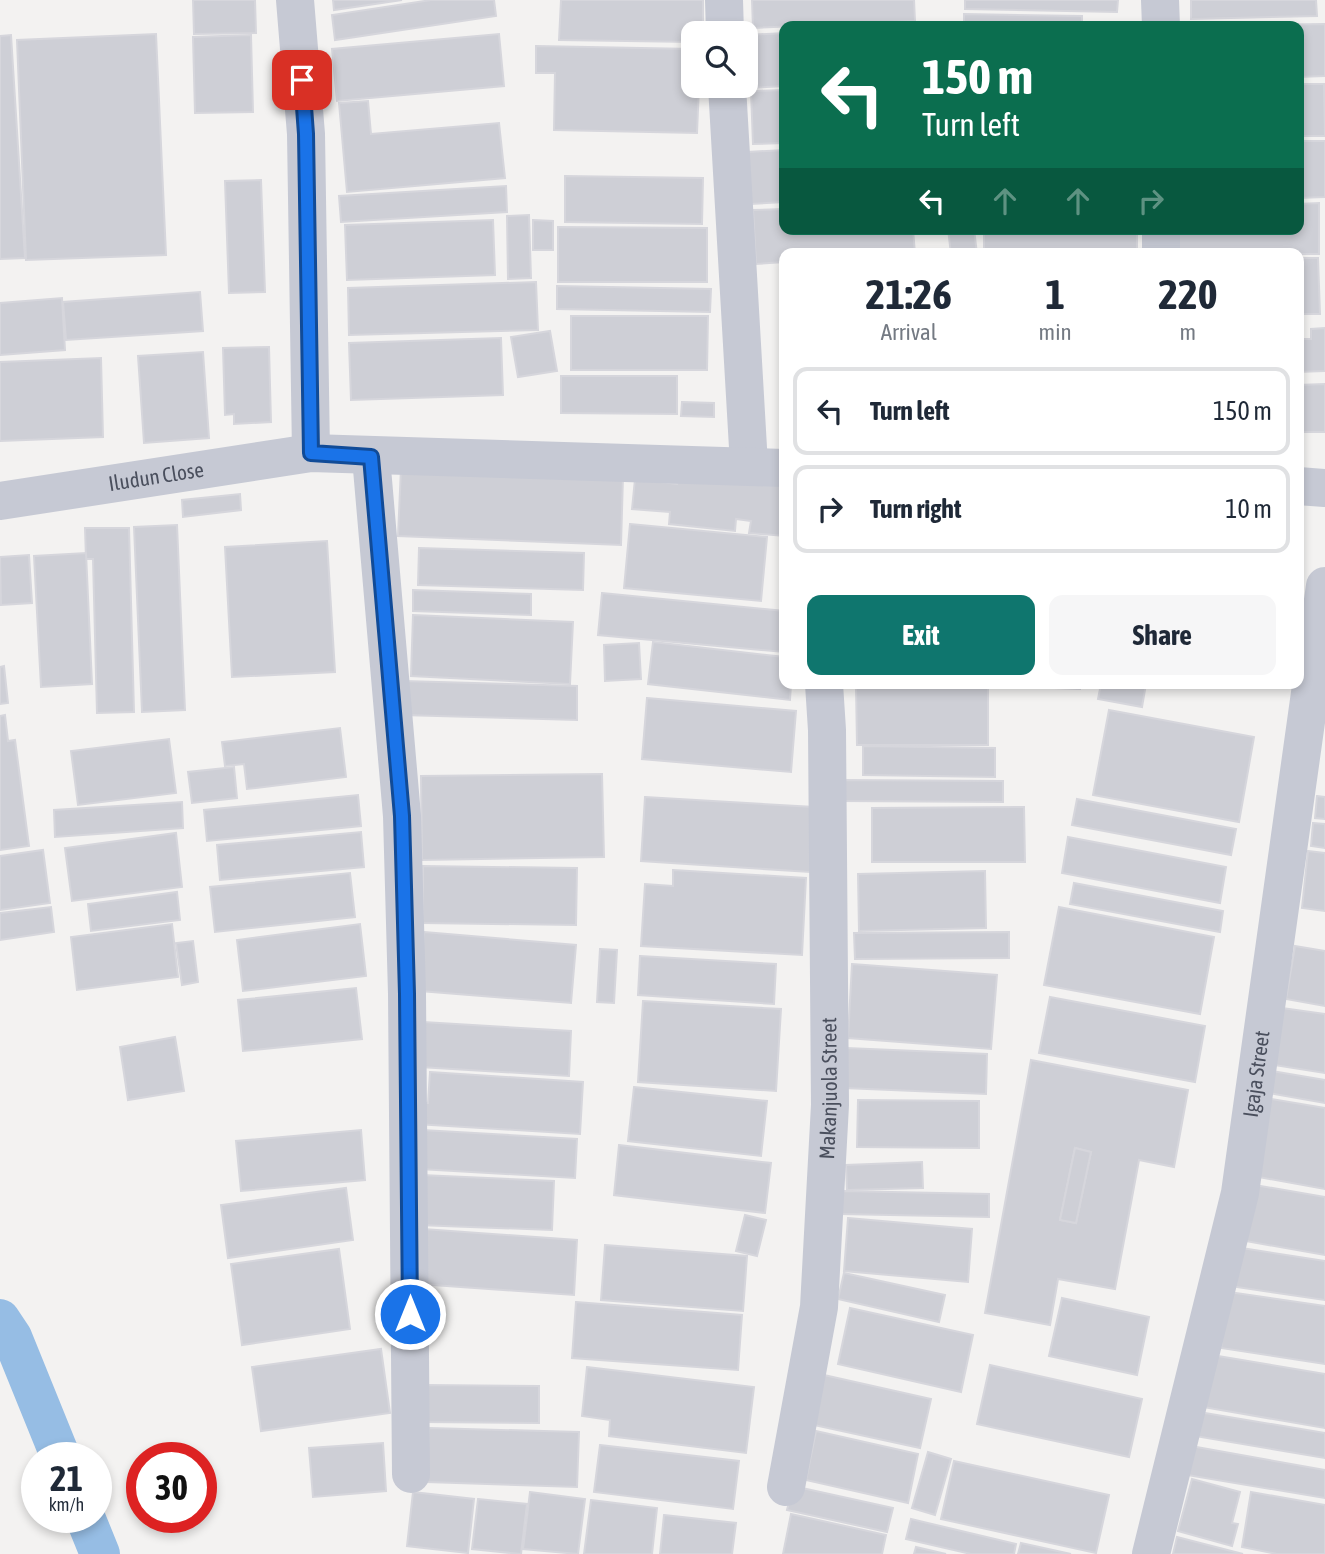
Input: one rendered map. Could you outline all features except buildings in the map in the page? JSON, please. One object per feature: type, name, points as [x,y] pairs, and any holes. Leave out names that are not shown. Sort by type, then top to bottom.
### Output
[{"type":"street","points":[[295,0],[306,134],[311,453]]},
{"type":"street","points":[[724,0],[725,21]]},
{"type":"street","points":[[1160,0],[1161,21]]},
{"type":"street","points":[[728,98],[767,467]]},
{"type":"street","name":"Iludun Close","points":[[0,501],[311,453],[371,457],[767,467]]},
{"type":"street","points":[[371,457],[402,816],[407,994],[411,1474]]},
{"type":"street","points":[[1304,486],[1325,488]]},
{"type":"street","name":"Igaja Street","points":[[1151,1554],[1240,1193],[1325,586]]},
{"type":"street","name":"Makanjuola Street","points":[[786,1487],[818,1307],[830,1105],[827,730],[824,689]]},
{"type":"waterway","points":[[0,1319],[12,1337],[55,1442]]},
{"type":"waterway","points":[[91,1533],[100,1554]]},
{"type":"route","points":[[302,80],[306,134],[311,453],[371,457],[393,706],[402,816],[407,994],[410,1314]]}]
